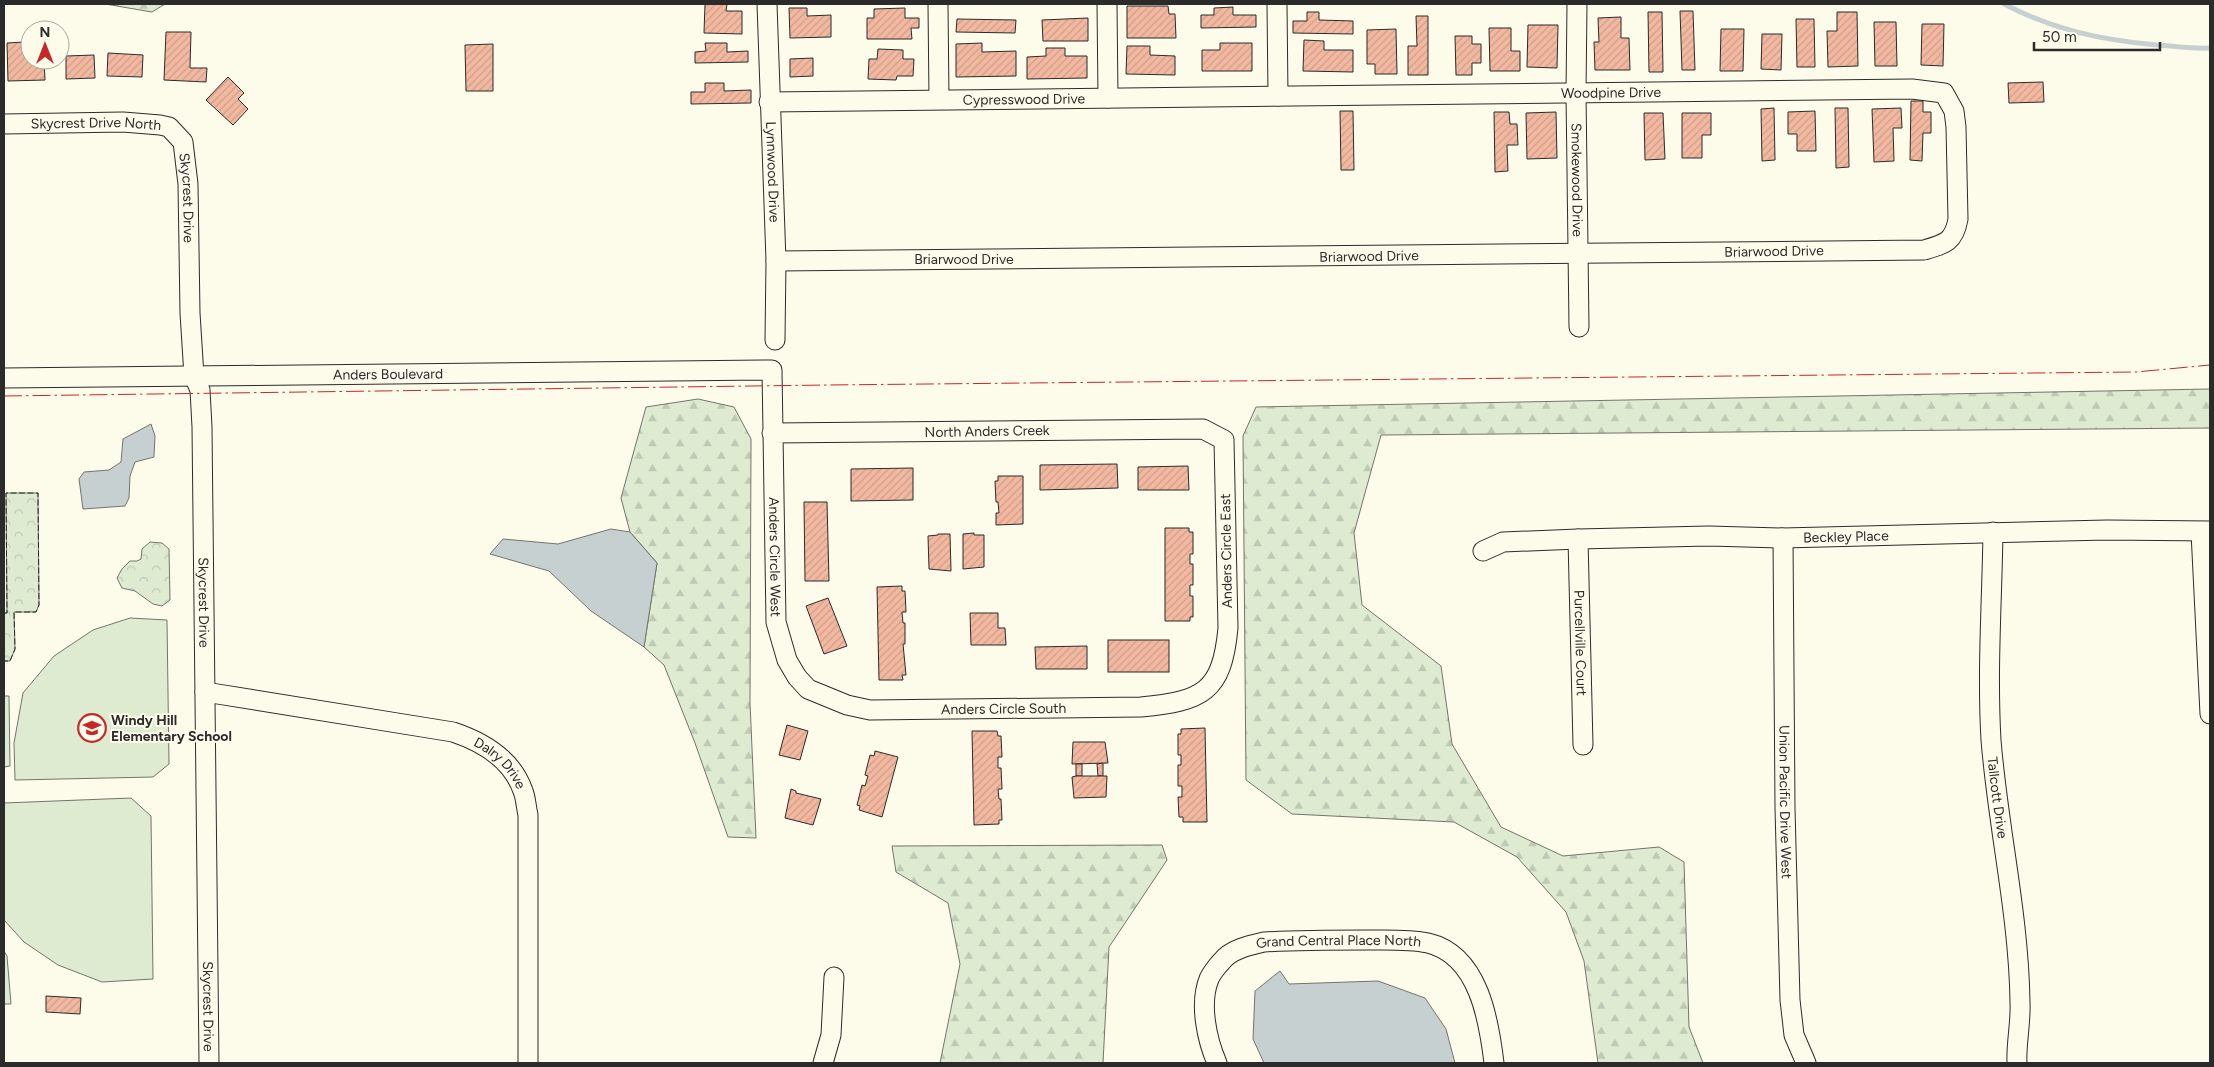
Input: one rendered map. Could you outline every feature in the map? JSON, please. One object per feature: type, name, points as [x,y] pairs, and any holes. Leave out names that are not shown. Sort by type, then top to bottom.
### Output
[{"type":"street","name":"Lynnwood Drive","points":[[767,4],[776,261],[775,340]]},
{"type":"street","points":[[938,4],[939,99]]},
{"type":"street","points":[[1107,4],[1108,98]]},
{"type":"street","points":[[1277,4],[1278,96]]},
{"type":"street","name":"Smokewood Drive","points":[[1577,4],[1576,93],[1579,327]]},
{"type":"street","name":"Woodpine Drive","points":[[1278,96],[1912,89],[1944,93],[1954,111],[1956,126],[1958,220],[1956,232]]},
{"type":"street","name":"Cypresswood Drive","points":[[769,102],[1278,96]]},
{"type":"street","name":"Skycrest Drive North","points":[[4,124],[123,122],[160,124],[169,127],[183,142]]},
{"type":"street","name":"Skycrest Drive","points":[[183,142],[188,184],[190,313],[194,376],[200,390],[202,427],[209,1063]]},
{"type":"street","name":"Briarwood Drive","points":[[776,261],[1924,250],[1946,243],[1956,232]]},
{"type":"street","name":"Anders Boulevard","points":[[4,378],[772,370]]},
{"type":"street","name":"Anders Circle West","points":[[772,370],[776,622],[787,660],[797,677]]},
{"type":"street","name":"North Anders Creek","points":[[772,433],[1202,428]]},
{"type":"street","name":"Anders Circle East","points":[[1202,428],[1224,440],[1228,628],[1226,652],[1221,668],[1212,682]]},
{"type":"street","name":"Beckley Place","points":[[1483,551],[1503,542],[1578,539],[1709,536],[1784,538],[2107,530],[2206,531]]},
{"type":"street","points":[[2206,531],[2210,714]]},
{"type":"street","name":"Tallcott Drive","points":[[1993,532],[1989,669],[1991,740],[2017,956],[2020,1004],[2017,1063]]},
{"type":"street","name":"Union Pacific Drive West","points":[[1784,538],[1785,808],[1790,1000],[1794,1035],[1806,1063]]},
{"type":"street","name":"Purcellville Court","points":[[1578,539],[1583,745]]},
{"type":"street","name":"Anders Circle South","points":[[797,677],[808,689],[847,704],[870,710],[1141,707],[1173,704],[1190,700],[1212,682]]},
{"type":"street","name":"Dalry Drive","points":[[205,692],[452,732],[477,740],[508,765],[523,791],[528,814],[528,1063]]},
{"type":"street","name":"Grand Central Place North","points":[[1217,1063],[1206,1020],[1205,997],[1209,979],[1222,960],[1244,947],[1264,942],[1294,940],[1406,941],[1430,944],[1444,950],[1470,975],[1480,994],[1490,1035],[1494,1063]]},
{"type":"street","points":[[823,1063],[831,1035],[834,977]]},
{"type":"green space","points":[[105,4],[165,4],[152,12]]},
{"type":"green space","points":[[2210,389],[2210,428],[1381,435],[1354,533],[1362,605],[1441,666],[1452,744],[1501,827],[1563,856],[1659,847],[1684,862],[1689,1027],[1703,1063],[1598,1063],[1584,961],[1566,912],[1517,857],[1454,822],[1292,814],[1246,780],[1243,436],[1256,407]]},
{"type":"green space","points":[[698,399],[734,407],[751,439],[750,703],[756,838],[728,837],[695,743],[664,665],[644,647],[657,563],[630,532],[621,498],[646,407]]},
{"type":"green space","points":[[6,493],[38,493],[39,605],[36,612],[14,612],[15,649],[10,661],[4,661],[4,613],[7,613]]},
{"type":"green space","points":[[150,542],[162,543],[169,549],[170,600],[162,606],[153,604],[135,591],[122,588],[117,578],[130,561],[141,559],[142,549]]},
{"type":"green space","points":[[130,618],[167,620],[169,764],[153,777],[15,780],[14,743],[23,693],[54,656],[93,630]]},
{"type":"green space","points":[[4,696],[9,696],[10,766],[4,767]]},
{"type":"green space","points":[[131,798],[151,816],[153,979],[102,982],[58,965],[24,942],[4,920],[4,803]]},
{"type":"green space","points":[[1162,845],[1167,860],[1109,947],[1103,1063],[940,1063],[960,964],[948,903],[896,872],[892,846]]},
{"type":"green space","points":[[4,951],[7,956],[11,1004],[4,1004]]},
{"type":"shaded area","points":[[151,424],[155,436],[154,457],[135,462],[130,476],[129,498],[125,506],[83,509],[79,479],[84,472],[109,470],[121,462],[123,439]]},
{"type":"shaded area","points":[[611,529],[630,532],[657,563],[644,647],[591,611],[549,571],[490,554],[503,539],[558,544]]},
{"type":"shaded area","points":[[1280,971],[1289,984],[1378,981],[1425,998],[1446,1029],[1455,1063],[1264,1063],[1253,1039],[1255,991]]},
{"type":"building","points":[[705,4],[727,4],[726,11],[742,11],[742,34],[704,33]]},
{"type":"building","points":[[1127,6],[1168,6],[1169,14],[1175,14],[1176,38],[1127,38]]},
{"type":"building","points":[[1233,7],[1233,15],[1256,15],[1256,27],[1201,28],[1201,15],[1214,15],[1214,8]]},
{"type":"building","points":[[789,8],[807,8],[807,16],[831,15],[831,37],[790,38]]},
{"type":"building","points":[[905,8],[905,18],[919,18],[919,28],[911,28],[912,39],[867,39],[867,18],[874,18],[874,9]]},
{"type":"building","points":[[1680,11],[1693,11],[1695,70],[1682,70]]},
{"type":"building","points":[[1307,12],[1319,12],[1319,20],[1353,21],[1353,34],[1293,33],[1293,21],[1307,21]]},
{"type":"building","points":[[1648,12],[1662,12],[1663,72],[1649,72]]},
{"type":"building","points":[[1837,12],[1857,12],[1858,66],[1828,67],[1827,31],[1837,31]]},
{"type":"building","points":[[1416,16],[1428,16],[1428,75],[1408,75],[1408,46],[1417,46]]},
{"type":"building","points":[[1621,17],[1621,38],[1629,38],[1630,70],[1595,70],[1594,42],[1599,42],[1598,18]]},
{"type":"building","points":[[1088,18],[1088,41],[1043,41],[1042,20]]},
{"type":"building","points":[[957,19],[1016,20],[1015,33],[956,32]]},
{"type":"building","points":[[1796,19],[1814,19],[1815,67],[1797,67]]},
{"type":"building","points":[[1874,22],[1896,22],[1897,66],[1875,66]]},
{"type":"building","points":[[1922,24],[1944,24],[1943,66],[1921,65]]},
{"type":"building","points":[[1528,25],[1558,25],[1557,68],[1527,67]]},
{"type":"building","points":[[1489,28],[1511,28],[1511,51],[1520,51],[1520,71],[1490,71]]},
{"type":"building","points":[[1396,29],[1397,74],[1375,74],[1375,64],[1367,64],[1367,30]]},
{"type":"building","points":[[1721,29],[1744,29],[1743,71],[1720,71]]},
{"type":"building","points":[[166,32],[191,32],[190,68],[207,68],[206,82],[164,80]]},
{"type":"building","points":[[1762,34],[1782,34],[1781,70],[1761,69]]},
{"type":"building","points":[[1455,36],[1472,36],[1472,44],[1481,44],[1481,63],[1472,63],[1472,75],[1456,75]]},
{"type":"building","points":[[1304,40],[1324,41],[1324,50],[1353,50],[1353,72],[1303,71]]},
{"type":"building","points":[[20,42],[20,70],[44,70],[45,80],[8,81],[7,43]]},
{"type":"building","points":[[705,43],[727,43],[727,52],[748,51],[748,62],[695,63],[695,52],[706,51]]},
{"type":"building","points":[[982,43],[982,52],[1016,51],[1016,76],[956,77],[956,44]]},
{"type":"building","points":[[1220,43],[1252,43],[1252,71],[1202,71],[1202,50],[1220,50]]},
{"type":"building","points":[[493,44],[493,91],[466,91],[465,45]]},
{"type":"building","points":[[1127,46],[1150,46],[1150,55],[1175,56],[1175,75],[1126,74]]},
{"type":"building","points":[[1046,48],[1065,48],[1065,56],[1087,56],[1087,78],[1027,79],[1027,57],[1046,56]]},
{"type":"building","points":[[878,49],[903,50],[903,59],[914,59],[913,76],[897,76],[896,80],[868,79],[869,59],[877,59]]},
{"type":"building","points":[[108,53],[143,55],[142,77],[107,76]]},
{"type":"building","points":[[94,55],[95,78],[66,79],[66,70],[70,70],[70,56]]},
{"type":"building","points":[[813,58],[813,76],[790,77],[790,59]]},
{"type":"building","points":[[228,77],[244,93],[238,99],[248,109],[233,125],[206,100]]},
{"type":"building","points":[[2043,82],[2044,102],[2009,103],[2008,83]]},
{"type":"building","points":[[705,83],[724,83],[724,91],[751,90],[751,103],[691,104],[691,92],[705,92]]},
{"type":"building","points":[[1911,101],[1923,101],[1923,112],[1931,112],[1931,133],[1923,133],[1922,161],[1910,160]]},
{"type":"building","points":[[1774,108],[1775,160],[1762,161],[1761,109]]},
{"type":"building","points":[[1835,108],[1848,108],[1849,167],[1836,168]]},
{"type":"building","points":[[1901,108],[1902,128],[1893,128],[1894,161],[1874,162],[1872,109]]},
{"type":"building","points":[[1340,111],[1353,111],[1354,170],[1341,170]]},
{"type":"building","points":[[1815,111],[1816,151],[1797,151],[1797,134],[1788,134],[1788,112]]},
{"type":"building","points":[[1494,112],[1509,112],[1510,124],[1517,124],[1518,145],[1507,145],[1508,171],[1495,172]]},
{"type":"building","points":[[1556,112],[1557,158],[1527,159],[1526,113]]},
{"type":"building","points":[[1644,113],[1663,113],[1665,159],[1645,160]]},
{"type":"building","points":[[1682,113],[1711,113],[1711,135],[1702,135],[1702,158],[1682,158]]},
{"type":"building","points":[[1117,464],[1118,488],[1040,490],[1040,465]]},
{"type":"building","points":[[1188,466],[1189,490],[1138,490],[1138,467]]},
{"type":"building","points":[[913,468],[913,500],[851,501],[851,469]]},
{"type":"building","points":[[998,476],[1023,476],[1023,524],[996,525],[996,513],[999,513],[998,502],[996,502],[995,481],[998,481]]},
{"type":"building","points":[[804,502],[827,502],[829,581],[805,581]]},
{"type":"building","points":[[1165,528],[1189,528],[1189,532],[1193,532],[1193,554],[1190,554],[1190,564],[1193,564],[1193,585],[1190,585],[1190,596],[1193,596],[1193,617],[1190,617],[1190,621],[1165,621]]},
{"type":"building","points":[[974,533],[974,535],[984,535],[984,567],[963,569],[963,534]]},
{"type":"building","points":[[950,534],[951,571],[929,569],[928,536]]},
{"type":"building","points":[[902,586],[902,591],[905,591],[906,612],[902,612],[903,623],[905,623],[905,644],[903,644],[906,675],[902,675],[903,680],[879,680],[877,587]]},
{"type":"building","points":[[828,598],[847,646],[824,654],[806,606]]},
{"type":"building","points":[[970,613],[998,613],[998,628],[1005,628],[1006,645],[971,645]]},
{"type":"building","points":[[1108,640],[1169,640],[1169,672],[1108,672]]},
{"type":"building","points":[[1087,646],[1087,669],[1036,669],[1035,647]]},
{"type":"building","points":[[787,725],[808,731],[800,760],[779,755]]},
{"type":"building","points":[[1205,728],[1207,822],[1183,822],[1183,817],[1179,817],[1178,797],[1182,797],[1182,786],[1178,786],[1178,765],[1181,765],[1181,755],[1178,755],[1178,734],[1181,734],[1181,729]]},
{"type":"building","points":[[972,731],[997,731],[998,736],[1001,736],[1002,757],[998,757],[998,768],[1001,768],[1002,789],[998,789],[999,799],[1001,799],[1002,820],[999,820],[999,824],[974,825]]},
{"type":"building","points":[[1073,742],[1105,742],[1108,763],[1072,764]]},
{"type":"building","points":[[875,751],[898,757],[882,817],[859,810],[860,806],[857,805],[862,785],[865,786],[868,776],[865,775],[870,755],[874,756]]},
{"type":"building","points":[[1103,763],[1103,776],[1098,776],[1097,764]]},
{"type":"building","points":[[1076,764],[1082,764],[1082,776],[1076,776]]},
{"type":"building","points":[[1107,776],[1106,797],[1074,798],[1072,777]]},
{"type":"building","points":[[791,789],[796,791],[796,793],[821,799],[813,825],[785,818]]},
{"type":"building","points":[[46,996],[81,998],[80,1014],[46,1012]]},
{"type":"waterway","points":[[2004,4],[2041,21],[2097,37],[2157,45],[2210,48]]},
{"type":"fence","points":[[4,613],[7,613],[6,493],[38,493],[39,605],[36,612],[14,612],[15,649],[10,661],[4,661]]},
{"type":"power","points":[[4,396],[827,385],[2136,372],[2210,365]]},
{"type":"place","name":"Windy Hill Elementary School","points":[[92,728]]}]
